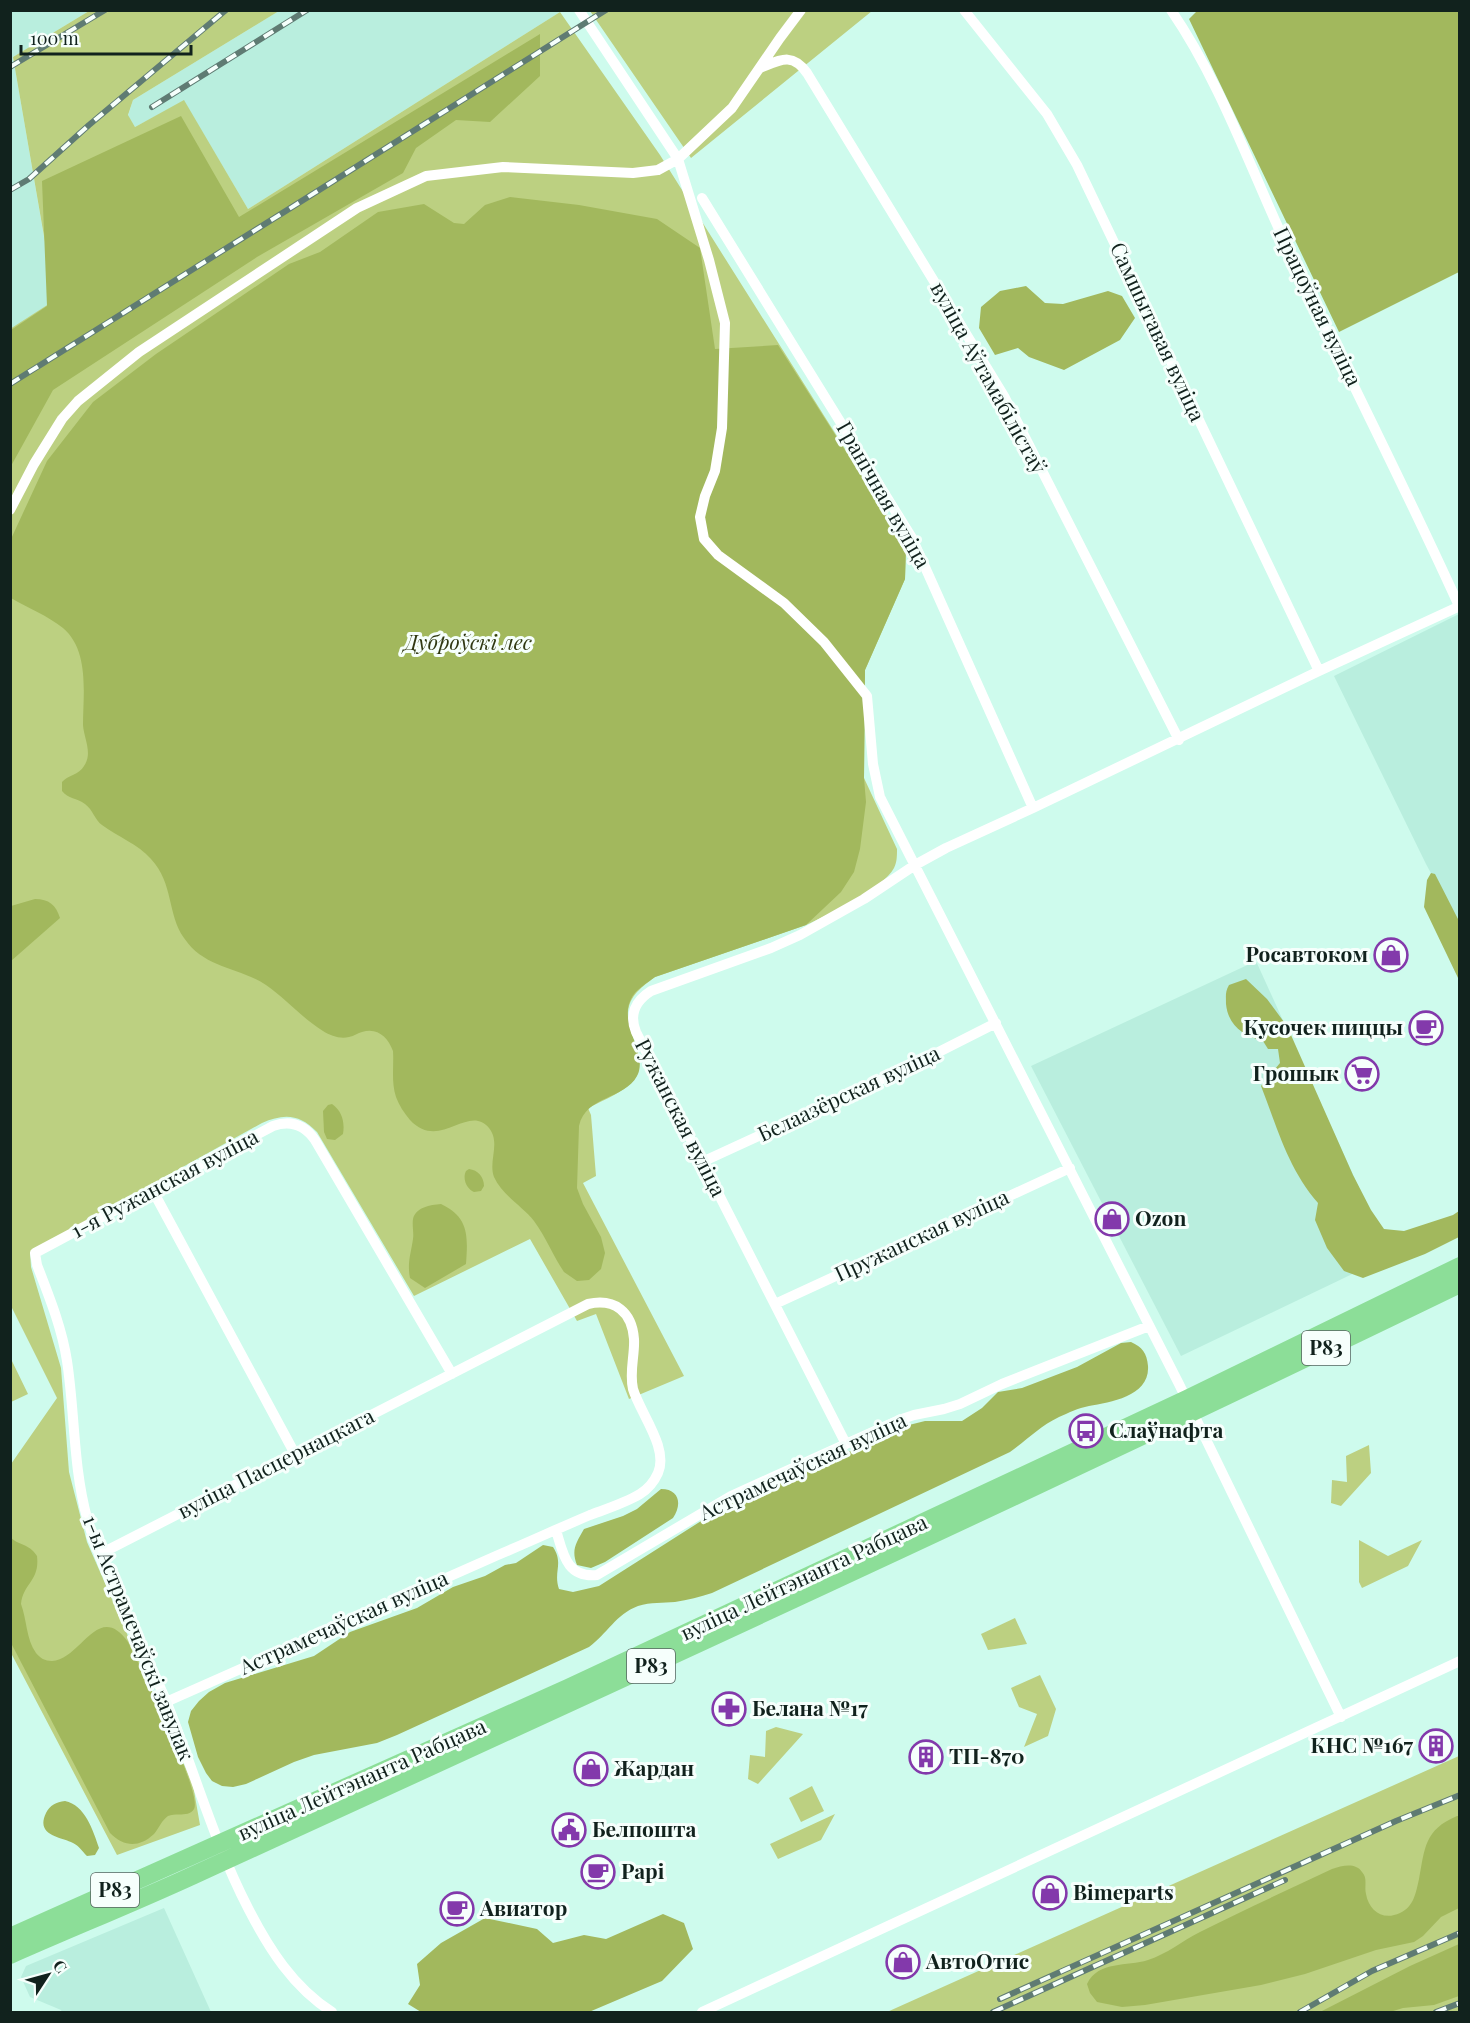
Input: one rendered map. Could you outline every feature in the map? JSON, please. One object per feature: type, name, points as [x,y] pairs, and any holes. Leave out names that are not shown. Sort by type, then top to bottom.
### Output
[{"type":"highway","name":"вуліца Лейтэнанта Рабцава","points":[[1190,1406],[1460,1266]]},
{"type":"highway","name":"вуліца Лейтэнанта Рабцава","points":[[10,1955],[568,1688],[1460,1284]]},
{"type":"highway","name":"вуліца Лейтэнанта Рабцава","points":[[10,1937],[222,1852]]},
{"type":"street","points":[[579,10],[678,159],[709,260],[725,323],[722,428],[715,471],[705,496],[700,518],[704,539],[718,555],[784,603],[824,642],[867,696],[873,764],[880,797],[1190,1406],[1341,1717]]},
{"type":"street","points":[[10,510],[62,419],[78,401],[139,352],[357,208],[426,176],[503,167],[633,173],[658,170],[678,159],[732,108],[801,10]]},
{"type":"street","name":"Самшытавая вуліца","points":[[964,10],[1047,114],[1077,165],[1319,671]]},
{"type":"street","name":"Працоўная вуліца","points":[[1171,10],[1192,43],[1212,82],[1284,239],[1411,501],[1459,606]]},
{"type":"street","name":"вуліца Аўтамабілістаў","points":[[760,68],[788,59],[798,63],[807,73],[1004,396],[1179,740]]},
{"type":"street","name":"Гранічная вуліца","points":[[702,198],[912,538],[1033,808]]},
{"type":"street","name":"Ружанская вуліца","points":[[846,1444],[633,1025],[632,1016],[639,1001],[651,991],[771,948],[800,935],[864,899],[946,848],[1459,606]]},
{"type":"street","name":"Белаазёрская вуліца","points":[[702,1162],[915,1064],[996,1023]]},
{"type":"street","name":"1-я Ружанская вуліца","points":[[35,1253],[273,1126],[296,1124],[303,1127],[315,1140],[452,1374]]},
{"type":"street","name":"Пружанская вуліца","points":[[774,1304],[1070,1168]]},
{"type":"street","points":[[153,1191],[295,1454]]},
{"type":"street","name":"1-ы Астрамечаўскі завулак","points":[[35,1253],[62,1338],[67,1362],[78,1474],[87,1518],[100,1554],[166,1702],[222,1852],[258,1928],[296,1983],[332,2013]]},
{"type":"street","name":"вуліца Пасцернацкага","points":[[100,1554],[588,1304],[609,1302],[618,1306],[630,1322],[634,1342],[631,1377],[633,1389],[656,1442]]},
{"type":"street","name":"Астрамечаўская вуліца","points":[[556,1530],[564,1558],[570,1565],[578,1572],[597,1575],[731,1496],[846,1444],[914,1415],[960,1404],[1002,1384],[1149,1326]]},
{"type":"street","name":"Астрамечаўская вуліца","points":[[166,1702],[630,1499],[647,1488],[660,1467],[661,1460],[656,1442]]},
{"type":"street","points":[[702,2013],[1460,1661]]},
{"type":"shaded area","points":[[559,10],[560,12],[248,209],[184,101],[135,127],[128,116],[133,100],[279,11]]},
{"type":"shaded area","points":[[11,11],[89,11],[13,57],[55,301],[11,329]]},
{"type":"shaded area","points":[[1459,614],[1459,925],[1426,864],[1334,676]]},
{"type":"shaded area","points":[[1256,961],[1390,1256],[1181,1356],[1031,1066]]},
{"type":"shaded area","points":[[164,1908],[211,2012],[62,2012],[30,1997],[21,1977],[26,1966]]},
{"type":"green space","name":"Дуброўскі лес","points":[[89,11],[279,11],[133,100],[128,115],[135,127],[184,100],[248,209],[560,12],[660,155],[906,546],[905,579],[865,670],[864,778],[897,849],[894,868],[867,893],[816,921],[655,977],[648,982],[632,999],[628,1012],[639,1066],[638,1073],[623,1090],[588,1108],[591,1115],[596,1176],[583,1183],[684,1376],[629,1399],[596,1314],[577,1321],[530,1239],[414,1296],[317,1132],[311,1126],[291,1117],[277,1118],[262,1123],[30,1252],[31,1267],[61,1368],[69,1472],[87,1542],[193,1785],[200,1825],[117,1855],[11,1653],[11,1464],[57,1398],[11,1306],[10,329],[55,300],[13,57]]},
{"type":"green space","points":[[590,11],[872,11],[691,158]]},
{"type":"green space","points":[[1197,11],[1459,11],[1459,272],[1339,332],[1189,19]]},
{"type":"green space","points":[[540,34],[540,76],[490,122],[456,120],[416,148],[403,173],[257,257],[53,390],[11,466],[11,330],[47,306],[42,181],[181,116],[239,217]]},
{"type":"green space","name":"Дуброўскі лес","points":[[510,197],[579,205],[657,219],[700,248],[715,349],[778,345],[906,546],[905,579],[865,670],[864,778],[866,802],[860,849],[854,872],[841,892],[806,925],[655,977],[633,996],[628,1009],[628,1018],[639,1058],[640,1067],[637,1076],[623,1090],[589,1108],[579,1126],[577,1188],[601,1237],[605,1253],[601,1269],[589,1280],[577,1281],[564,1272],[534,1221],[507,1195],[494,1177],[492,1165],[494,1140],[489,1128],[481,1122],[472,1121],[432,1131],[421,1129],[410,1120],[394,1091],[393,1051],[381,1034],[367,1031],[346,1038],[329,1034],[308,1020],[266,985],[202,956],[192,948],[179,929],[163,879],[151,859],[140,849],[102,825],[85,804],[67,796],[62,791],[62,782],[82,769],[88,756],[83,725],[83,674],[78,649],[63,628],[11,598],[11,539],[47,461],[93,402],[156,354],[289,264],[320,252],[378,212],[424,204],[454,223],[464,224],[485,205]]},
{"type":"green space","points":[[1026,286],[1045,303],[1063,304],[1108,291],[1122,296],[1135,318],[1120,340],[1064,370],[1029,357],[1018,348],[995,355],[979,328],[981,307],[1000,291]]},
{"type":"green space","points":[[1431,873],[1435,874],[1459,921],[1459,980],[1424,907],[1427,880]]},
{"type":"green space","points":[[35,899],[51,904],[60,918],[11,961],[11,906]]},
{"type":"green space","points":[[1246,979],[1267,999],[1287,1026],[1353,1175],[1371,1210],[1384,1229],[1404,1231],[1459,1211],[1459,1237],[1425,1254],[1363,1278],[1344,1271],[1327,1248],[1315,1220],[1318,1203],[1291,1162],[1261,1086],[1280,1063],[1278,1049],[1268,1049],[1263,1041],[1243,1033],[1233,1024],[1227,1011],[1226,994],[1229,985]]},
{"type":"green space","points":[[332,1104],[340,1113],[344,1125],[343,1134],[335,1140],[327,1139],[324,1132],[323,1111]]},
{"type":"green space","points":[[469,1169],[478,1172],[482,1177],[484,1186],[481,1191],[471,1191],[467,1186],[465,1177]]},
{"type":"green space","points":[[441,1204],[457,1215],[465,1228],[466,1264],[425,1288],[410,1278],[409,1273],[413,1219],[420,1209]]},
{"type":"green space","points":[[1131,1342],[1143,1351],[1148,1366],[1143,1384],[1128,1396],[1081,1408],[1059,1417],[1010,1452],[712,1593],[680,1601],[638,1606],[618,1619],[589,1647],[397,1735],[377,1743],[314,1755],[246,1784],[233,1787],[222,1786],[212,1781],[198,1757],[188,1722],[191,1711],[209,1692],[225,1683],[314,1656],[350,1632],[417,1608],[453,1587],[485,1576],[505,1565],[516,1563],[543,1545],[553,1547],[558,1558],[557,1583],[559,1589],[573,1592],[599,1586],[720,1509],[909,1425],[925,1421],[962,1421],[982,1408],[998,1392],[1022,1388],[1077,1367],[1121,1343]]},
{"type":"green space","points":[[11,1359],[28,1394],[10,1402]]},
{"type":"green space","points":[[1369,1445],[1371,1473],[1341,1506],[1331,1503],[1332,1480],[1347,1482],[1346,1456]]},
{"type":"green space","points":[[661,1489],[672,1492],[678,1499],[678,1508],[673,1518],[605,1562],[591,1568],[577,1565],[574,1555],[575,1547],[584,1529],[637,1509]]},
{"type":"green space","points":[[10,1537],[31,1549],[37,1556],[34,1577],[22,1597],[21,1604],[30,1642],[36,1653],[41,1658],[52,1661],[72,1652],[98,1629],[108,1627],[117,1631],[128,1642],[180,1755],[194,1798],[194,1809],[186,1814],[168,1816],[154,1834],[143,1842],[126,1843],[110,1833],[11,1643]]},
{"type":"green space","points":[[1359,1540],[1388,1556],[1422,1540],[1408,1566],[1362,1588],[1359,1582]]},
{"type":"green space","points":[[1015,1618],[1027,1644],[988,1650],[981,1634]]},
{"type":"green space","points":[[1040,1675],[1056,1709],[1048,1736],[1024,1747],[1037,1714],[1019,1707],[1011,1688]]},
{"type":"green space","points":[[776,1727],[803,1734],[758,1784],[748,1779],[750,1755],[765,1757],[766,1731]]},
{"type":"green space","points":[[1459,1756],[1459,2012],[887,2012]]},
{"type":"green space","points":[[812,1786],[824,1811],[801,1822],[789,1798]]},
{"type":"green space","points":[[65,1801],[72,1803],[87,1819],[99,1848],[95,1855],[87,1856],[75,1844],[51,1834],[44,1827],[49,1808]]},
{"type":"green space","points":[[835,1814],[821,1840],[778,1859],[770,1844]]},
{"type":"green space","points":[[1459,1816],[1459,1908],[1441,1917],[1414,1942],[1376,1950],[1305,1974],[1261,1985],[1145,2005],[1122,2007],[1097,2002],[1090,1993],[1087,1984],[1099,1971],[1155,1957],[1216,1924],[1332,1869],[1356,1867],[1365,1877],[1368,1900],[1374,1910],[1388,1916],[1400,1913],[1414,1899],[1425,1849],[1432,1834],[1446,1821]]},
{"type":"green space","points":[[663,1914],[684,1923],[693,1949],[662,1981],[589,2012],[421,2012],[408,2004],[420,1985],[417,1964],[441,1943],[485,1918],[537,1929],[553,1943],[584,1935],[606,1939]]},
{"type":"green space","points":[[1459,1944],[1459,1996],[1434,2005],[1403,2008],[1390,2012],[1320,2012],[1410,1966]]},
{"type":"railway","points":[[10,67],[105,10]]},
{"type":"railway","points":[[10,190],[29,179],[89,125],[226,10]]},
{"type":"railway","points":[[152,107],[307,10]]},
{"type":"railway","points":[[10,384],[606,10]]},
{"type":"railway","points":[[1000,1999],[1396,1821],[1460,1795]]},
{"type":"railway","points":[[993,2012],[1285,1880]]},
{"type":"railway","points":[[1300,2012],[1372,1971],[1460,1933]]},
{"type":"railway","points":[[1436,2012],[1460,2003]]},
{"type":"place","name":"Росавтоком","points":[[1391,955]]},
{"type":"place","name":"Кусочек пиццы","points":[[1426,1028]]},
{"type":"place","name":"Грошык","points":[[1362,1074]]},
{"type":"place","name":"Ozon","points":[[1112,1219]]},
{"type":"place","name":"Слаўнафта","points":[[1086,1431]]},
{"type":"place","name":"Белана №17","points":[[729,1709]]},
{"type":"place","name":"КНС №167","points":[[1436,1746]]},
{"type":"place","name":"ТП-870","points":[[926,1757]]},
{"type":"place","name":"Жардан","points":[[591,1769]]},
{"type":"place","name":"Белпошта","points":[[569,1830]]},
{"type":"place","name":"Papi","points":[[598,1872]]},
{"type":"place","name":"Bimeparts","points":[[1050,1893]]},
{"type":"place","name":"Авиатор","points":[[457,1909]]},
{"type":"place","name":"АвтоОтис","points":[[903,1962]]}]
